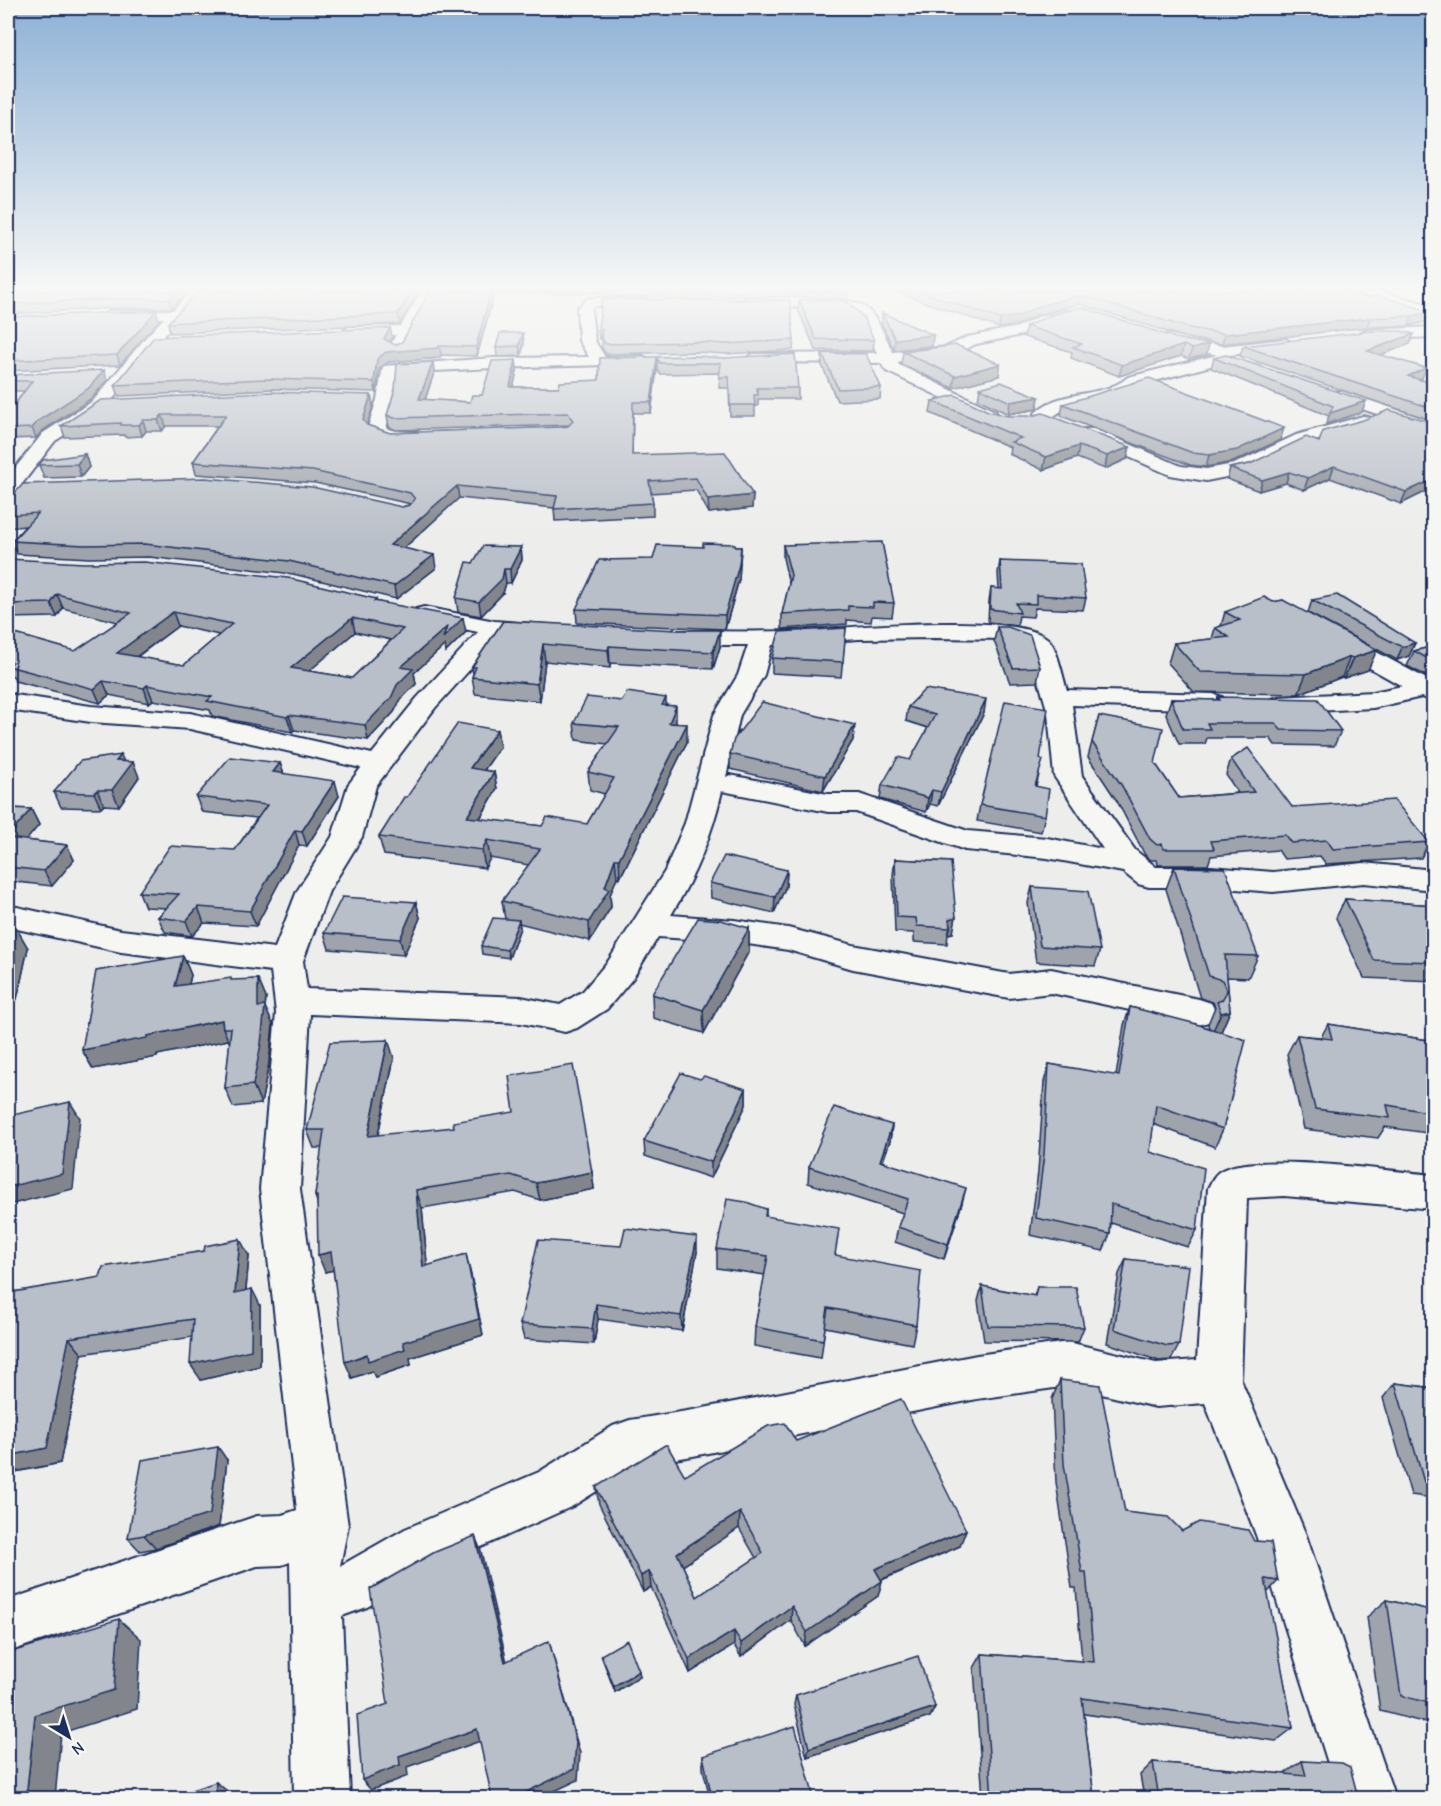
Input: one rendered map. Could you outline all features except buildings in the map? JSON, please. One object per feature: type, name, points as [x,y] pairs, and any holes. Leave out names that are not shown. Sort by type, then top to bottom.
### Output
[{"type":"street","points":[[9,488],[49,437],[100,404],[122,375]]},
{"type":"street","points":[[388,375],[386,399],[376,430],[393,438],[438,436]]},
{"type":"street","points":[[906,375],[993,417],[1007,421]]},
{"type":"street","points":[[1156,375],[1134,381],[1124,390],[1062,404],[1034,419],[1067,425],[1177,471],[1206,475],[1239,469],[1302,439],[1352,425],[1386,411]]},
{"type":"street","points":[[1323,391],[1434,428]]},
{"type":"street","points":[[363,398],[386,399]]},
{"type":"street","points":[[100,404],[123,403]]},
{"type":"street","points":[[9,488],[34,486]]},
{"type":"street","points":[[407,611],[495,628],[563,632]]},
{"type":"street","points":[[322,1798],[315,1561],[323,1526],[280,1190],[293,1013],[286,961],[313,891],[347,837],[362,785],[426,703],[495,628]]},
{"type":"street","points":[[1314,628],[1430,691]]},
{"type":"street","points":[[655,636],[791,638],[887,630],[1006,632],[1030,639],[1040,644],[1057,697],[1068,776],[1124,856],[1149,877],[1211,877],[1273,882],[1364,873],[1434,880]]},
{"type":"street","points":[[300,1001],[520,1010],[565,1020],[595,1000],[621,969],[680,871],[700,823],[727,715],[751,675],[762,638]]},
{"type":"street","points":[[1057,697],[1289,705],[1373,700],[1430,691]]},
{"type":"street","points":[[8,702],[91,714],[190,721],[377,763]]},
{"type":"street","points":[[729,784],[828,803],[859,803],[965,840],[1041,848],[1133,864]]},
{"type":"street","points":[[1041,848],[1070,835],[1091,811]]},
{"type":"street","points":[[8,916],[121,941],[286,961]]},
{"type":"street","points":[[649,925],[734,931],[788,939],[853,957],[1009,986],[1051,981],[1199,1012]]},
{"type":"street","points":[[1367,1798],[1281,1535],[1218,1380],[1228,1188],[1235,1182],[1284,1179],[1434,1192]]},
{"type":"street","points":[[316,1598],[349,1589],[423,1547],[556,1489],[630,1443],[705,1431],[977,1377],[1068,1364],[1156,1385],[1218,1380]]},
{"type":"street","points":[[8,1626],[258,1541],[282,1540],[323,1526]]}]
